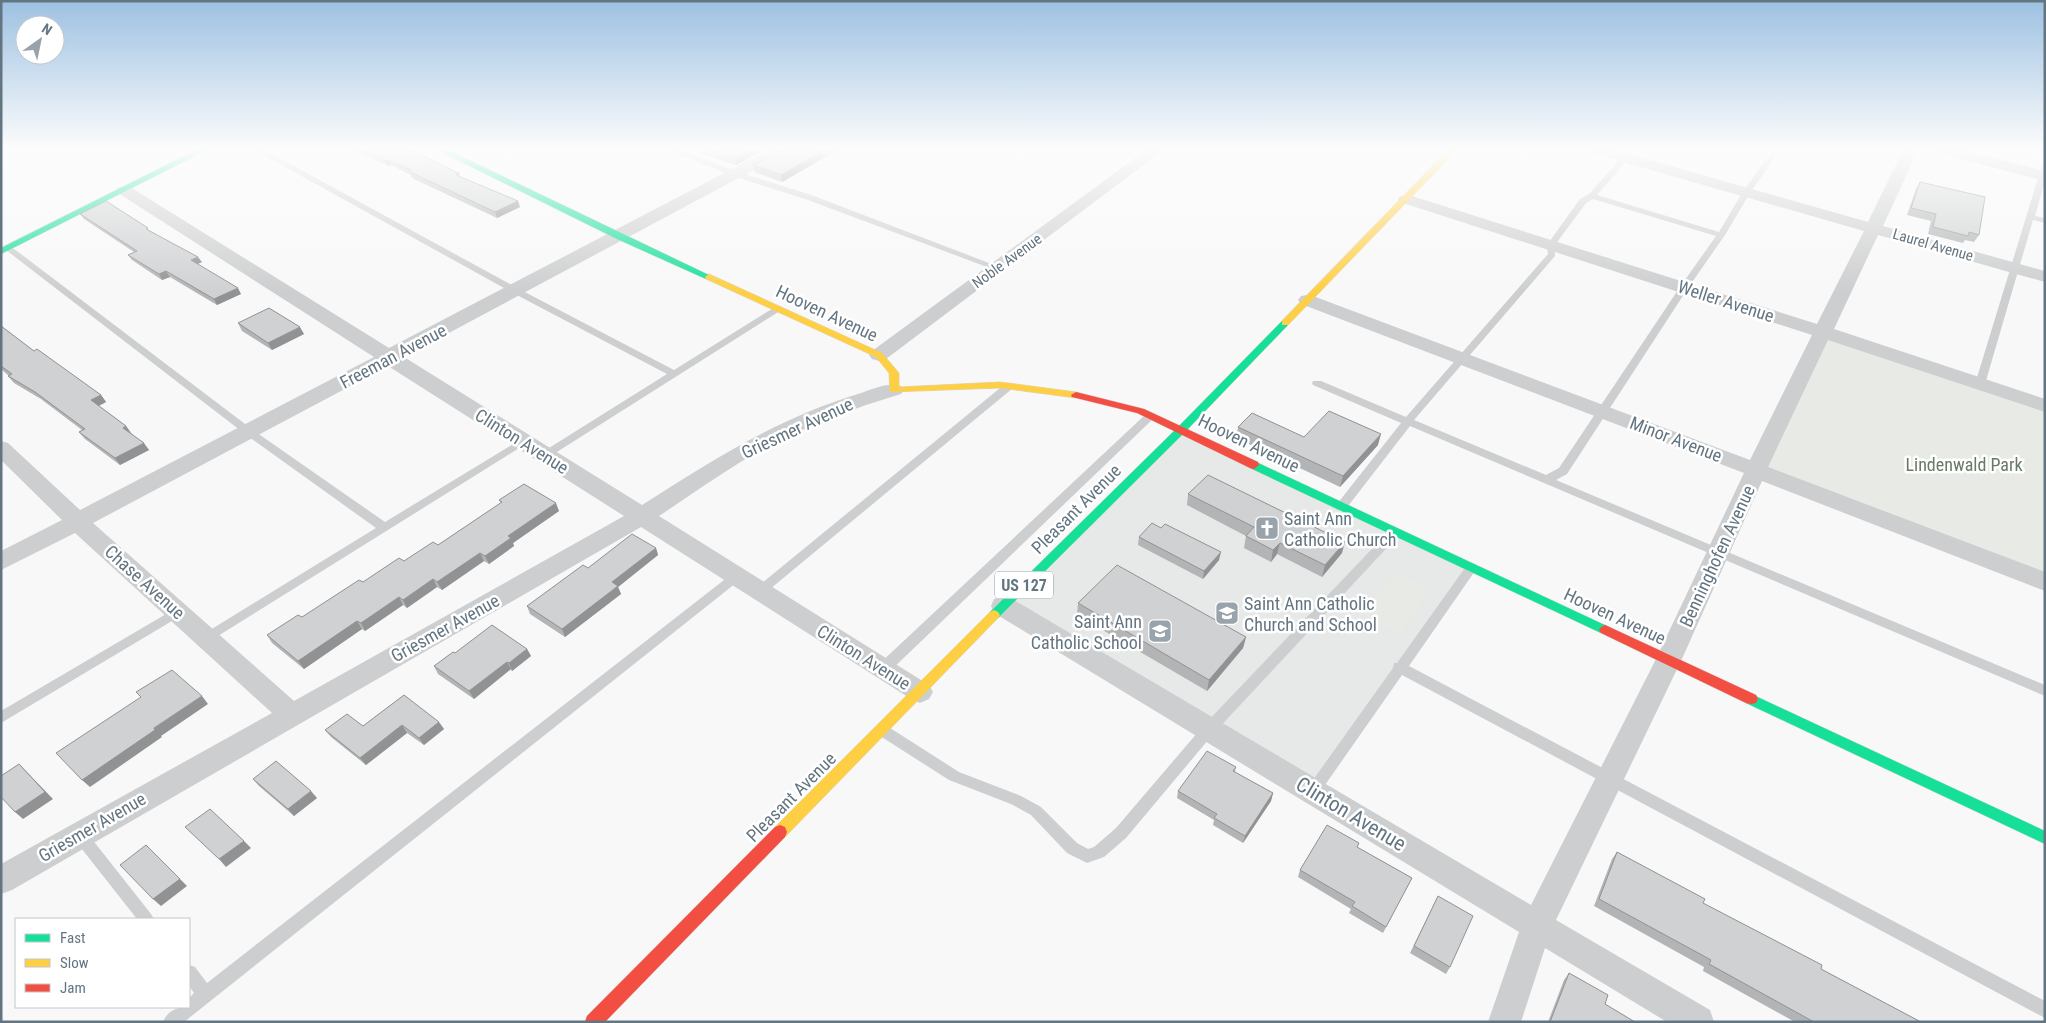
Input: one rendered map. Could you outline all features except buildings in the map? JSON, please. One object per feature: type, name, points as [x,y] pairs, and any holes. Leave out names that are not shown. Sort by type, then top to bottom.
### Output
[{"type":"street","points":[[5,250],[113,196]]},
{"type":"street","name":"Clinton Avenue","points":[[133,196],[920,692]]},
{"type":"street","name":"Hooven Avenue","points":[[535,196],[620,237],[879,355],[894,372],[894,390],[1009,386],[1087,397],[1150,416],[2045,838]]},
{"type":"street","name":"Freeman Avenue","points":[[1,562],[79,523],[696,196]]},
{"type":"street","name":"Noble Avenue","points":[[879,355],[1095,196]]},
{"type":"street","name":"Pleasant Avenue","points":[[593,1022],[1003,606],[1181,430],[1409,196]]},
{"type":"street","name":"Laurel Avenue","points":[[1756,196],[2045,277]]},
{"type":"street","name":"Benninghofen Avenue","points":[[1504,1022],[1537,925],[1668,661],[1756,470],[1888,196]]},
{"type":"street","name":"Weller Avenue","points":[[1406,199],[1823,332],[2045,406]]},
{"type":"street","name":"Minor Avenue","points":[[1307,300],[1602,411],[2045,582]]},
{"type":"street","name":"Griesmer Avenue","points":[[1,880],[642,516],[728,460],[776,434],[853,401],[894,390]]},
{"type":"street","name":"Chase Avenue","points":[[1,448],[79,523],[291,714]]},
{"type":"street","name":"Clinton Avenue","points":[[1003,606],[1698,1022]]},
{"type":"lane","points":[[341,196],[516,291],[675,374]]},
{"type":"lane","points":[[804,196],[998,268]]},
{"type":"lane","points":[[1341,507],[1408,421],[1552,254],[1550,245],[1583,202],[1592,196],[1721,235]]},
{"type":"lane","points":[[1546,480],[1563,471],[1721,235],[1744,196]]},
{"type":"lane","points":[[1980,384],[2037,196]]},
{"type":"lane","points":[[2030,217],[2045,221]]},
{"type":"lane","points":[[5,250],[250,432],[384,528]]},
{"type":"lane","points":[[545,455],[778,309]]},
{"type":"lane","points":[[1317,383],[2045,691]]},
{"type":"lane","points":[[760,591],[1009,386]]},
{"type":"lane","points":[[883,669],[1150,416]]},
{"type":"lane","points":[[206,638],[524,442]]},
{"type":"lane","points":[[882,730],[954,776],[1016,800],[1036,811],[1072,848],[1087,856],[1099,852],[1121,833],[1209,729],[1394,532]]},
{"type":"lane","points":[[1313,791],[1470,568]]},
{"type":"lane","points":[[190,1006],[737,576]]},
{"type":"lane","points":[[1,718],[178,612]]},
{"type":"lane","points":[[1400,667],[2045,1010]]},
{"type":"lane","points":[[79,834],[145,918]]},
{"type":"lane","points":[[190,974],[205,994]]},
{"type":"lane","points":[[171,1022],[188,1008]]},
{"type":"shaded area","name":"Saint Ann Catholic Church and School","points":[[1181,430],[1471,568],[1313,791],[1003,606]]},
{"type":"green space","name":"Lindenwald Park","points":[[1823,332],[2045,406],[2045,582],[1756,470]]},
{"type":"green space","points":[[1395,572],[1431,590],[1400,634],[1362,614]]},
{"type":"traffic: fast","points":[[1,251],[112,196]]},
{"type":"traffic: fast","points":[[535,196],[709,277]]},
{"type":"traffic: fast","points":[[994,615],[1181,430],[1285,323]]},
{"type":"traffic: fast","points":[[1254,465],[1605,630]]},
{"type":"traffic: fast","points":[[1751,699],[2045,838]]},
{"type":"traffic: slow","points":[[1285,323],[1409,196]]},
{"type":"traffic: slow","points":[[709,277],[879,355],[894,373],[894,390],[1000,385],[1076,395]]},
{"type":"traffic: slow","points":[[780,832],[994,615]]},
{"type":"traffic: jam","points":[[1076,395],[1140,411],[1254,465]]},
{"type":"traffic: jam","points":[[1605,630],[1751,699]]},
{"type":"traffic: jam","points":[[593,1022],[780,832]]},
{"type":"place","name":"Saint Ann Catholic Church","points":[[1267,528]]},
{"type":"place","name":"Saint Ann Catholic Church and School","points":[[1227,613]]},
{"type":"place","name":"Saint Ann Catholic School","points":[[1160,631]]}]
